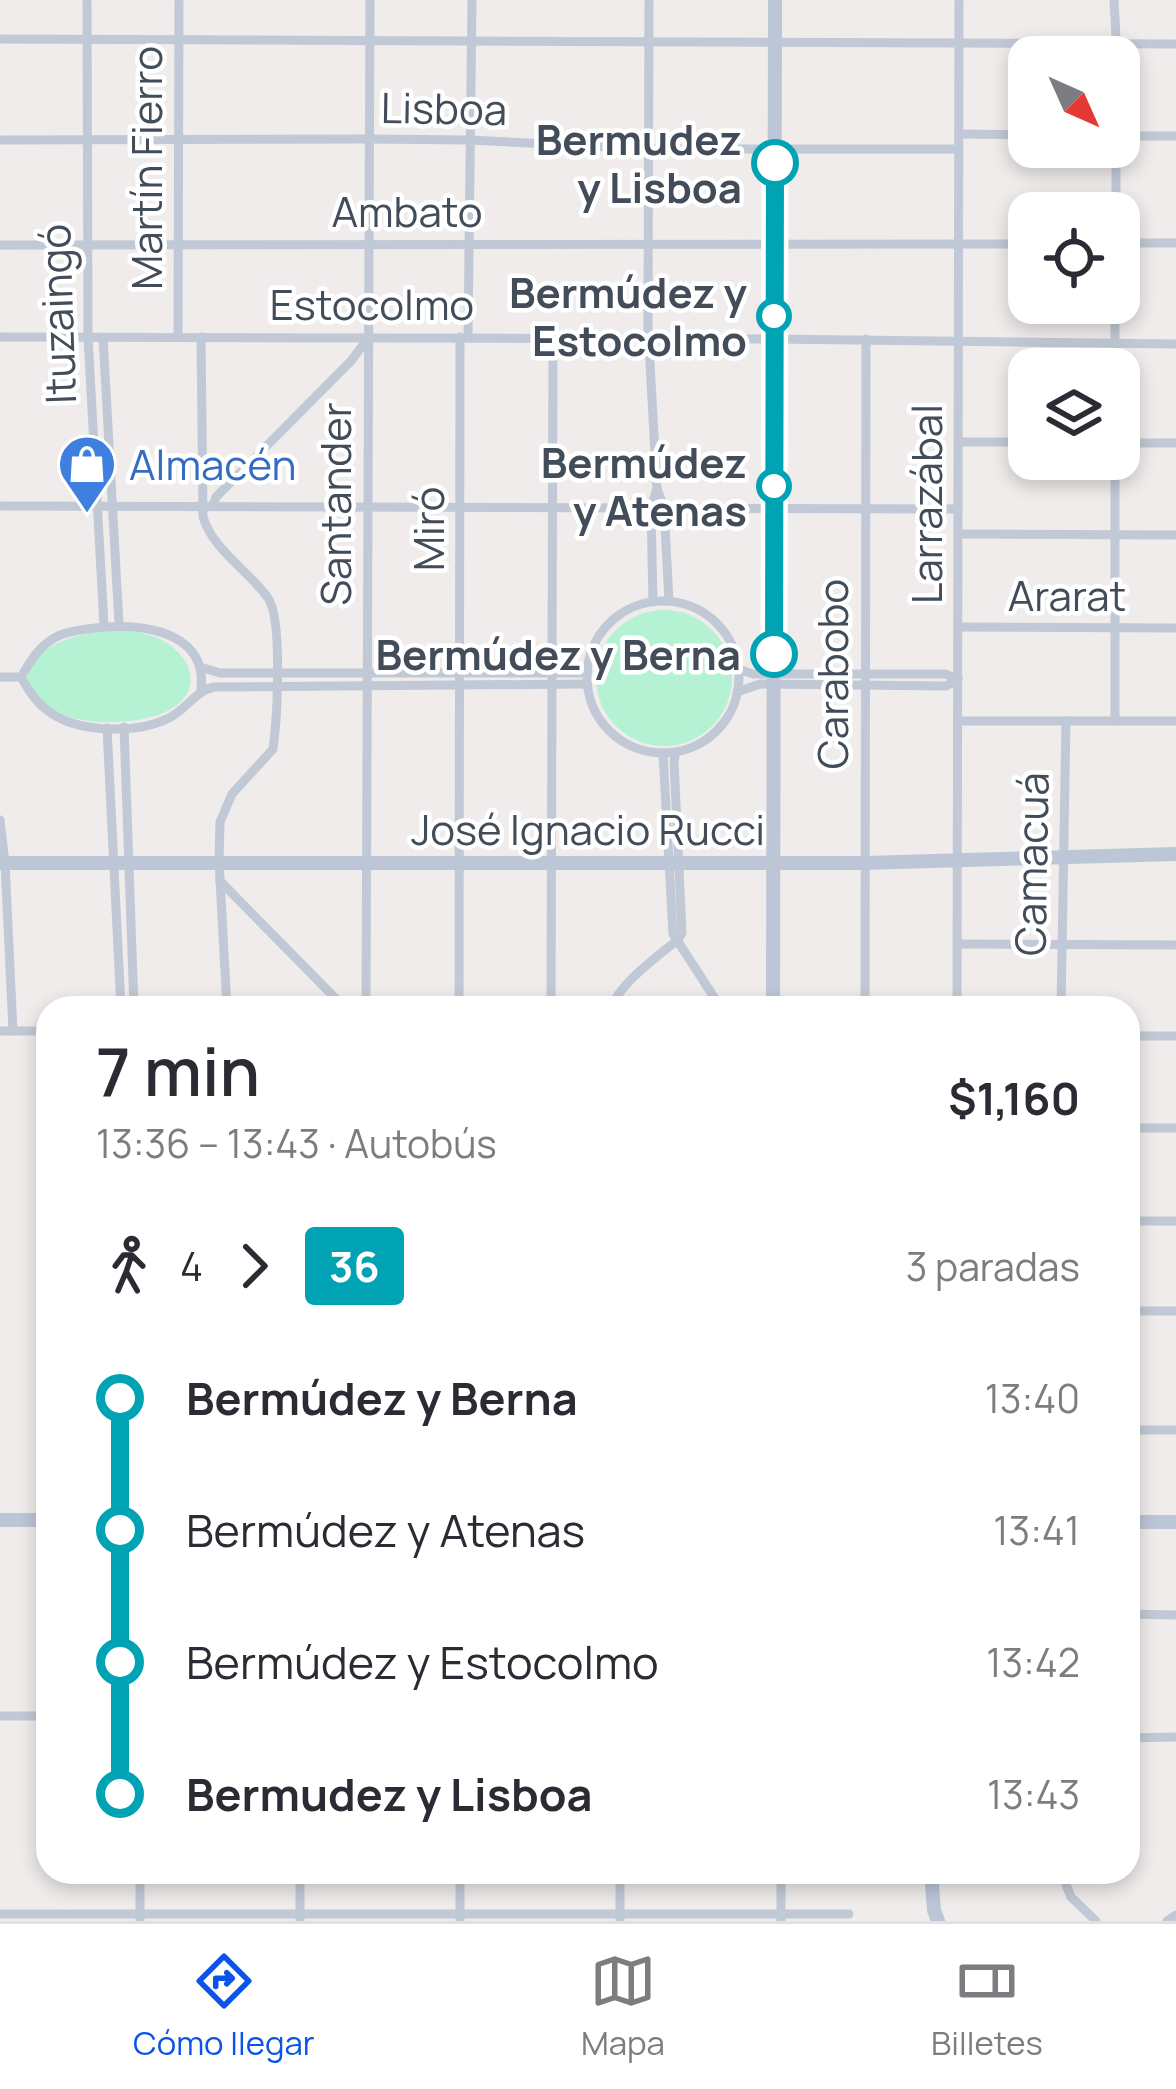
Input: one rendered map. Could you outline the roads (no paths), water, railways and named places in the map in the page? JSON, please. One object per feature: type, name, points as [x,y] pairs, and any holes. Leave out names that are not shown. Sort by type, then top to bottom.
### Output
[{"type":"street","name":"Ituzaingó","points":[[87,0],[88,337],[104,626]]},
{"type":"street","name":"Martín Fierro","points":[[178,337],[179,0]]},
{"type":"street","name":"Santander","points":[[366,996],[370,0]]},
{"type":"street","name":"Miró","points":[[459,996],[461,507],[472,0]]},
{"type":"street","points":[[649,0],[648,327],[669,601]]},
{"type":"street","points":[[773,996],[775,0]]},
{"type":"street","name":"Larrazábal","points":[[957,996],[959,0]]},
{"type":"street","points":[[1114,0],[1116,36]]},
{"type":"street","points":[[0,39],[1008,43]]},
{"type":"street","points":[[1140,44],[1176,44]]},
{"type":"street","points":[[959,134],[1008,135]]},
{"type":"street","points":[[1140,136],[1176,136]]},
{"type":"street","name":"Lisboa","points":[[0,140],[370,139],[648,149],[958,149]]},
{"type":"street","points":[[1140,244],[1176,243]]},
{"type":"street","name":"Ambato","points":[[0,245],[1008,244]]},
{"type":"street","points":[[1115,324],[1115,345]]},
{"type":"street","name":"Estocolmo","points":[[0,337],[773,338],[1176,344]]},
{"type":"street","name":"Ituzaingó","points":[[103,337],[119,625]]},
{"type":"street","name":"Martín Fierro","points":[[201,337],[208,506],[203,517],[210,534],[272,604],[277,621],[273,749],[226,804],[220,822],[225,996]]},
{"type":"street","points":[[208,506],[369,337]]},
{"type":"street","points":[[551,996],[553,339]]},
{"type":"street","name":"Carabobo","points":[[865,996],[866,339]]},
{"type":"street","points":[[352,360],[368,362]]},
{"type":"street","points":[[960,442],[1008,442]]},
{"type":"street","points":[[1140,442],[1176,443]]},
{"type":"street","points":[[1115,480],[1115,721]]},
{"type":"street","points":[[652,602],[651,507],[657,489]]},
{"type":"street","points":[[0,506],[958,509]]},
{"type":"street","points":[[959,534],[1176,535]]},
{"type":"street","points":[[669,601],[702,612],[720,627],[733,646],[739,669],[730,713],[716,731],[697,745],[670,753],[630,746],[612,734],[592,706],[587,678],[592,650],[604,630],[631,608],[669,601]]},
{"type":"street","points":[[21,677],[50,641],[71,632],[119,625],[168,634],[184,646],[200,667],[201,690]]},
{"type":"street","name":"Ararat","points":[[958,627],[1176,628]]},
{"type":"street","points":[[200,667],[220,673],[369,672],[460,679]]},
{"type":"street","points":[[739,669],[774,679],[945,674],[958,679]]},
{"type":"street","points":[[0,677],[21,677]]},
{"type":"street","points":[[21,677],[32,695],[55,715],[76,724],[107,728],[166,720],[201,690],[214,687],[587,678]]},
{"type":"street","points":[[737,692],[774,679]]},
{"type":"street","points":[[959,721],[1176,721]]},
{"type":"street","name":"Camacuá","points":[[1061,996],[1066,721]]},
{"type":"street","points":[[107,728],[133,996]]},
{"type":"street","points":[[122,996],[124,728]]},
{"type":"street","points":[[616,996],[682,933],[673,862],[670,753]]},
{"type":"street","points":[[0,820],[13,1031]]},
{"type":"street","name":"José Ignacio Rucci","points":[[2,863],[864,863],[1176,854]]},
{"type":"street","points":[[220,881],[333,996]]},
{"type":"street","points":[[677,942],[714,996]]},
{"type":"street","points":[[958,944],[1176,945]]},
{"type":"street","points":[[0,1031],[36,1031]]},
{"type":"street","points":[[1140,1036],[1176,1036]]},
{"type":"street","points":[[1140,1128],[1176,1128]]},
{"type":"street","points":[[1140,1221],[1176,1221]]},
{"type":"street","points":[[1140,1311],[1176,1311]]},
{"type":"street","points":[[1140,1430],[1176,1430]]},
{"type":"street","points":[[0,1520],[36,1520]]},
{"type":"street","points":[[1140,1522],[1176,1522]]},
{"type":"street","points":[[1140,1614],[1176,1615]]},
{"type":"street","points":[[0,1716],[36,1716]]},
{"type":"street","points":[[1140,1738],[1176,1737]]},
{"type":"street","points":[[140,1884],[140,1918]]},
{"type":"street","points":[[300,1884],[300,1917]]},
{"type":"street","points":[[460,1884],[460,1917]]},
{"type":"street","points":[[620,1884],[620,1917]]},
{"type":"street","points":[[782,1884],[782,1917]]},
{"type":"street","points":[[932,1884],[938,1921]]},
{"type":"street","points":[[1066,1884],[1071,1897],[1096,1921]]},
{"type":"street","points":[[0,1914],[140,1918],[849,1914]]},
{"type":"street","points":[[1167,1921],[1176,1915]]},
{"type":"place","name":"Bermudez y Lisboa","points":[[775,163]]},
{"type":"place","name":"Bermúdez y Estocolmo","points":[[774,316]]},
{"type":"place","name":"Bermúdez y Atenas","points":[[774,486]]},
{"type":"place","name":"Almacén","points":[[87,515]]},
{"type":"place","name":"Bermúdez y Berna","points":[[774,654]]}]
